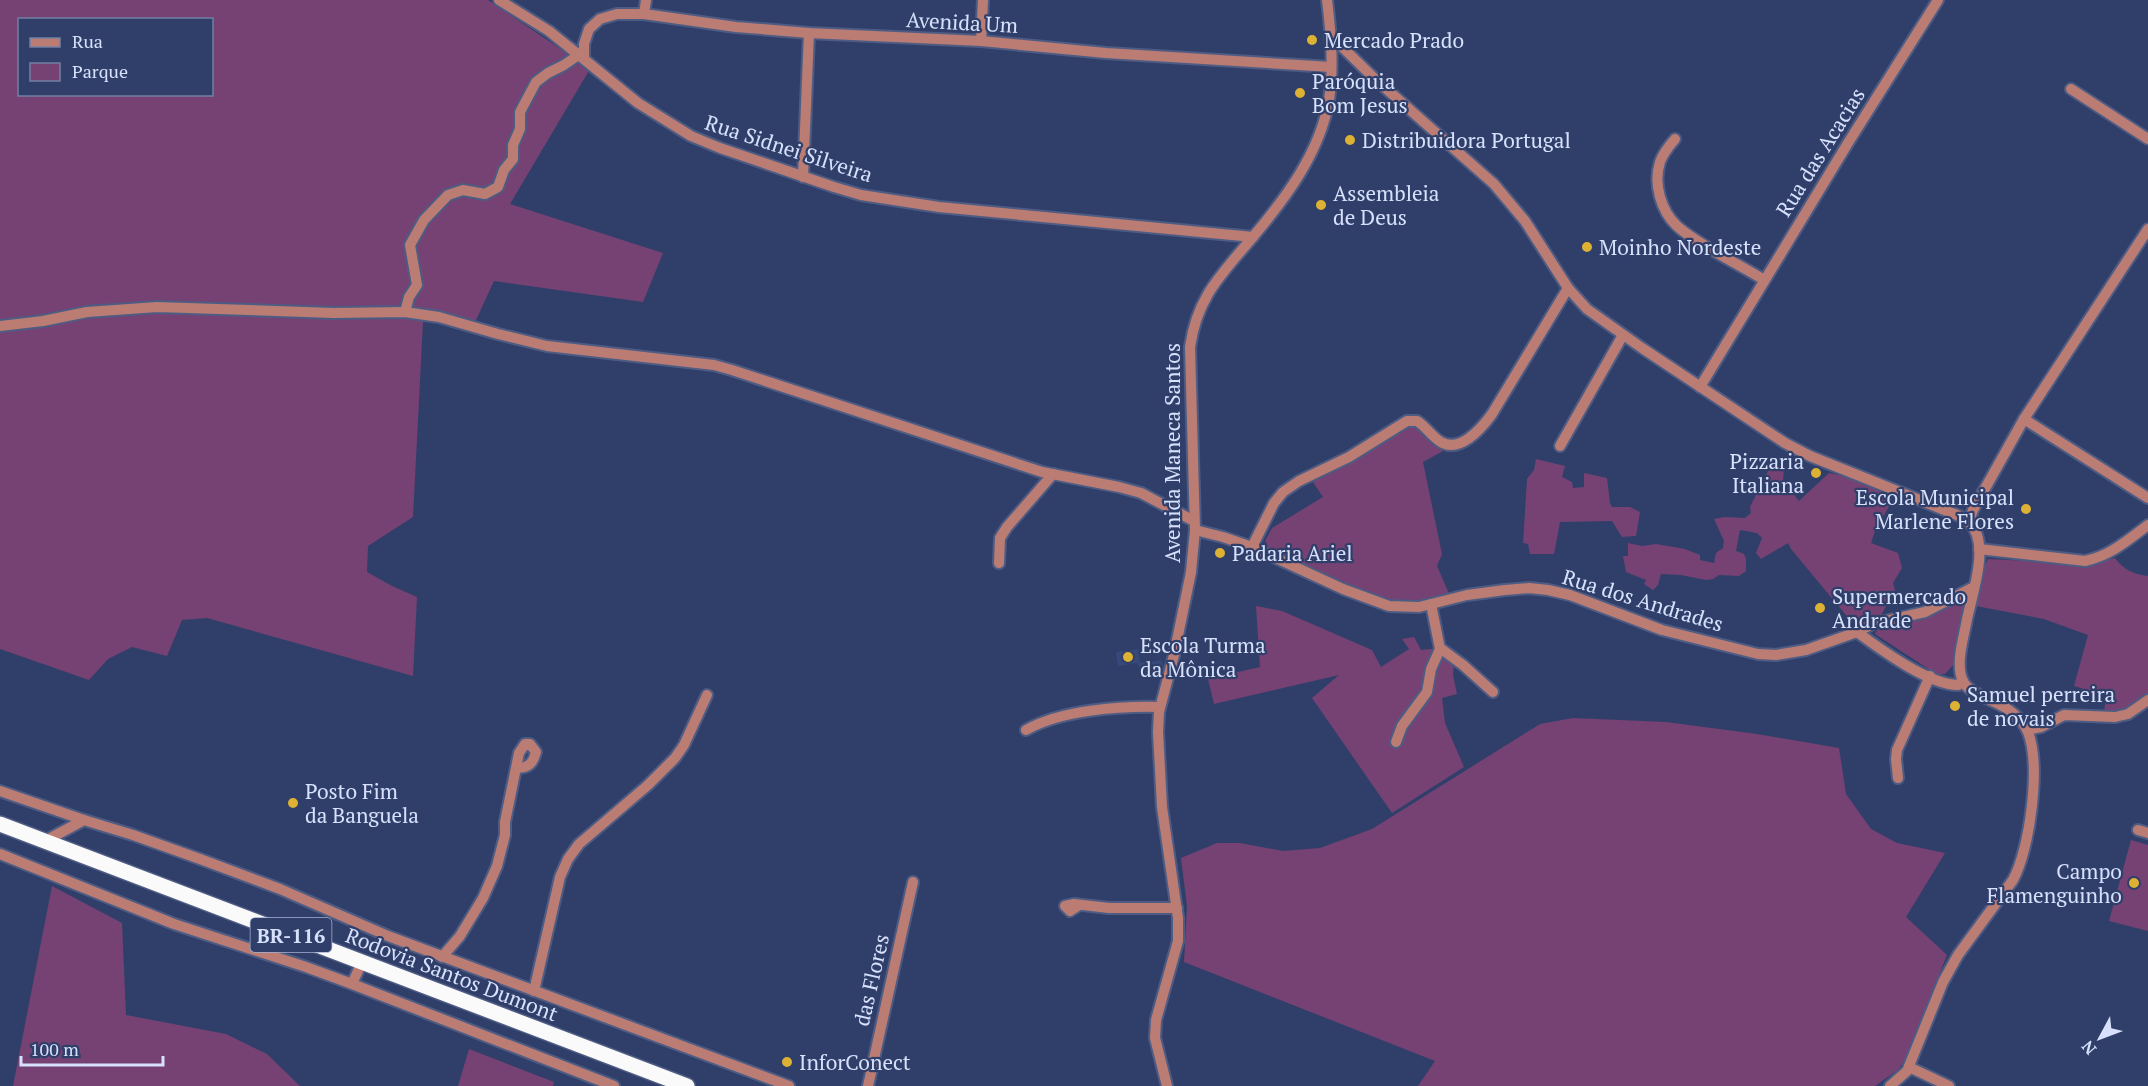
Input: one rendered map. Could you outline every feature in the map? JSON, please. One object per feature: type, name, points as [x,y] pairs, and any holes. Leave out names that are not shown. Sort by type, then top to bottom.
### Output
[{"type":"highway","name":"Rodovia Santos Dumont","points":[[0,824],[687,1086]]},
{"type":"street","name":"Rua Sidnei Silveira","points":[[499,0],[549,31],[638,103],[691,136],[803,177],[861,195],[929,205],[1253,237]]},
{"type":"street","points":[[644,14],[646,0]]},
{"type":"street","points":[[981,41],[983,0]]},
{"type":"street","name":"Avenida Maneca Santos","points":[[1167,1086],[1155,1038],[1156,1020],[1178,941],[1177,908],[1158,774],[1158,732],[1160,707],[1183,615],[1191,572],[1194,525],[1190,347],[1192,328],[1198,310],[1218,277],[1288,192],[1313,149],[1329,100],[1331,36],[1327,0]]},
{"type":"street","name":"Rua das Acacias","points":[[1700,387],[1938,0]]},
{"type":"street","name":"Avenida Um","points":[[582,56],[586,34],[600,19],[617,14],[644,14],[736,27],[809,33],[981,41],[1106,53],[1331,67]]},
{"type":"street","points":[[803,177],[809,33]]},
{"type":"street","points":[[1331,36],[1388,92],[1456,148],[1494,184],[1525,221],[1568,288],[1587,309],[1765,431],[1801,452],[1957,515],[1969,522],[1976,532],[1979,560],[1961,655],[1963,681],[1969,689],[2012,712],[2027,730],[2032,752],[2033,782],[2026,841],[2017,873],[2007,890],[1958,955],[1943,982],[1909,1067],[1890,1086]]},
{"type":"street","points":[[405,312],[409,297],[417,285],[410,245],[420,225],[448,195],[463,190],[485,194],[498,187],[504,170],[513,159],[512,151],[520,129],[520,112],[536,82],[548,73],[582,56]]},
{"type":"street","points":[[2071,89],[2148,139]]},
{"type":"street","points":[[1675,139],[1665,152],[1657,177],[1663,206],[1670,218],[1689,235],[1764,280]]},
{"type":"street","points":[[1969,522],[1973,510],[2024,419],[2148,229]]},
{"type":"street","points":[[1252,547],[1274,503],[1283,492],[1299,481],[1349,457],[1407,421],[1417,421],[1444,444],[1461,442],[1477,433],[1492,414],[1568,288]]},
{"type":"street","name":"Rua dos Andrades","points":[[0,326],[110,310],[157,306],[334,313],[405,312],[439,317],[548,346],[714,365],[1022,466],[1141,493],[1194,525],[1252,547],[1375,602],[1402,608],[1505,590],[1529,588],[1548,590],[1570,595],[1662,630],[1758,654],[1776,655],[1806,650],[1857,632],[1872,624],[1925,612],[1974,587]]},
{"type":"street","points":[[1560,446],[1623,335]]},
{"type":"street","points":[[2024,419],[2148,498]]},
{"type":"street","points":[[999,563],[1000,538],[1053,474]]},
{"type":"street","points":[[1979,549],[2085,561],[2099,559],[2112,552],[2148,525]]},
{"type":"street","points":[[1396,742],[1402,726],[1427,692],[1431,669],[1440,648],[1431,604]]},
{"type":"street","points":[[1857,632],[1916,670],[1950,685],[1958,685],[1963,681]]},
{"type":"street","points":[[1440,648],[1493,692]]},
{"type":"street","points":[[1898,778],[1897,750],[1930,676]]},
{"type":"street","points":[[534,991],[560,877],[568,859],[579,844],[675,758],[684,745],[707,695]]},
{"type":"street","points":[[2027,730],[2041,727],[2064,715],[2115,717],[2128,714],[2148,700]]},
{"type":"street","points":[[1026,730],[1040,722],[1055,718],[1117,707],[1160,707]]},
{"type":"street","points":[[442,957],[465,928],[483,898],[497,866],[517,768]]},
{"type":"street","points":[[0,791],[133,835],[280,889],[442,957],[789,1086]]},
{"type":"street","points":[[45,841],[84,820]]},
{"type":"street","points":[[0,854],[174,924],[306,967],[614,1086]]},
{"type":"street","name":"das Flores","points":[[868,1086],[913,882]]},
{"type":"street","points":[[1079,905],[1109,908],[1177,908]]},
{"type":"street","points":[[352,984],[362,962]]},
{"type":"street","points":[[1909,1067],[1949,1086]]},
{"type":"shaded area","points":[[1138,649],[1140,663],[1162,660],[1164,671],[1140,675],[1138,663],[1118,666],[1116,652]]},
{"type":"green space","points":[[0,0],[488,0],[590,69],[510,204],[663,253],[643,302],[494,281],[476,320],[423,322],[413,517],[368,546],[367,572],[417,597],[413,676],[207,618],[182,620],[167,656],[132,647],[108,659],[89,680],[0,649]]},
{"type":"green space","points":[[1416,424],[1443,451],[1423,462],[1442,554],[1437,566],[1450,596],[1426,601],[1382,598],[1341,584],[1278,555],[1269,548],[1265,541],[1272,528],[1323,497],[1313,482]]},
{"type":"green space","points":[[1536,459],[1565,466],[1562,477],[1572,482],[1573,488],[1584,487],[1584,473],[1607,478],[1612,507],[1630,507],[1640,512],[1636,536],[1622,537],[1612,521],[1560,522],[1554,554],[1530,554],[1528,544],[1523,543],[1527,479],[1534,470]]},
{"type":"green space","points":[[1779,462],[1784,468],[1783,481],[1799,501],[1829,473],[1852,478],[1890,496],[1892,501],[1871,543],[1898,553],[1902,568],[1893,583],[1895,590],[1879,619],[1855,626],[1788,543],[1761,559],[1756,553],[1762,538],[1757,533],[1740,530],[1736,551],[1744,554],[1746,571],[1739,576],[1719,575],[1706,580],[1661,574],[1658,585],[1653,590],[1644,584],[1646,580],[1626,572],[1623,556],[1628,556],[1628,543],[1642,546],[1656,544],[1685,549],[1700,555],[1700,560],[1714,563],[1716,553],[1723,548],[1724,541],[1714,519],[1745,518],[1751,513],[1750,507],[1771,465]]},
{"type":"green space","points":[[2115,558],[2129,571],[2148,576],[2148,695],[2128,708],[2104,713],[2106,696],[2074,686],[2088,635],[2044,619],[1976,606],[1983,571],[1988,559],[2091,564]]},
{"type":"green space","points":[[1962,597],[1965,598],[1953,665],[1945,674],[1936,674],[1875,634],[1877,630],[1911,620]]},
{"type":"green space","points":[[1256,606],[1282,611],[1372,650],[1381,667],[1409,649],[1402,639],[1414,637],[1421,650],[1439,648],[1454,663],[1453,675],[1457,694],[1442,698],[1445,723],[1464,767],[1392,813],[1312,698],[1339,675],[1214,704],[1208,679],[1260,667]]},
{"type":"green space","points":[[1573,718],[1666,722],[1839,748],[1846,794],[1871,829],[1897,843],[1945,853],[1906,917],[1947,955],[1906,1058],[1898,1070],[1875,1086],[1418,1086],[1435,1061],[1184,962],[1187,906],[1181,858],[1217,843],[1240,843],[1283,851],[1320,848],[1372,829],[1540,724]]},
{"type":"green space","name":"Campo Flamenguinho","points":[[2131,840],[2148,845],[2148,931],[2109,921]]},
{"type":"green space","points":[[52,886],[122,923],[126,1015],[226,1034],[267,1054],[300,1086],[13,1086]]},
{"type":"green space","points":[[469,1049],[554,1082],[553,1086],[458,1086]]},
{"type":"place","name":"Mercado Prado","points":[[1312,40]]},
{"type":"place","name":"Paróquia Bom Jesus","points":[[1300,93]]},
{"type":"place","name":"Distribuidora Portugal","points":[[1350,140]]},
{"type":"place","name":"Assembleia de Deus","points":[[1321,205]]},
{"type":"place","name":"Moinho Nordeste","points":[[1587,247]]},
{"type":"place","name":"Pizzaria Italiana","points":[[1816,473]]},
{"type":"place","name":"Escola Municipal Marlene Flores","points":[[2026,509]]},
{"type":"place","name":"Padaria Ariel","points":[[1220,553]]},
{"type":"place","name":"Supermercado Andrade","points":[[1820,608]]},
{"type":"place","name":"Escola Turma da Mônica","points":[[1128,657]]},
{"type":"place","name":"Samuel perreira de novais","points":[[1955,706]]},
{"type":"place","name":"Posto Fim da Banguela","points":[[293,803]]},
{"type":"place","name":"Campo Flamenguinho","points":[[2134,883]]},
{"type":"place","name":"InforConect","points":[[787,1062]]}]
